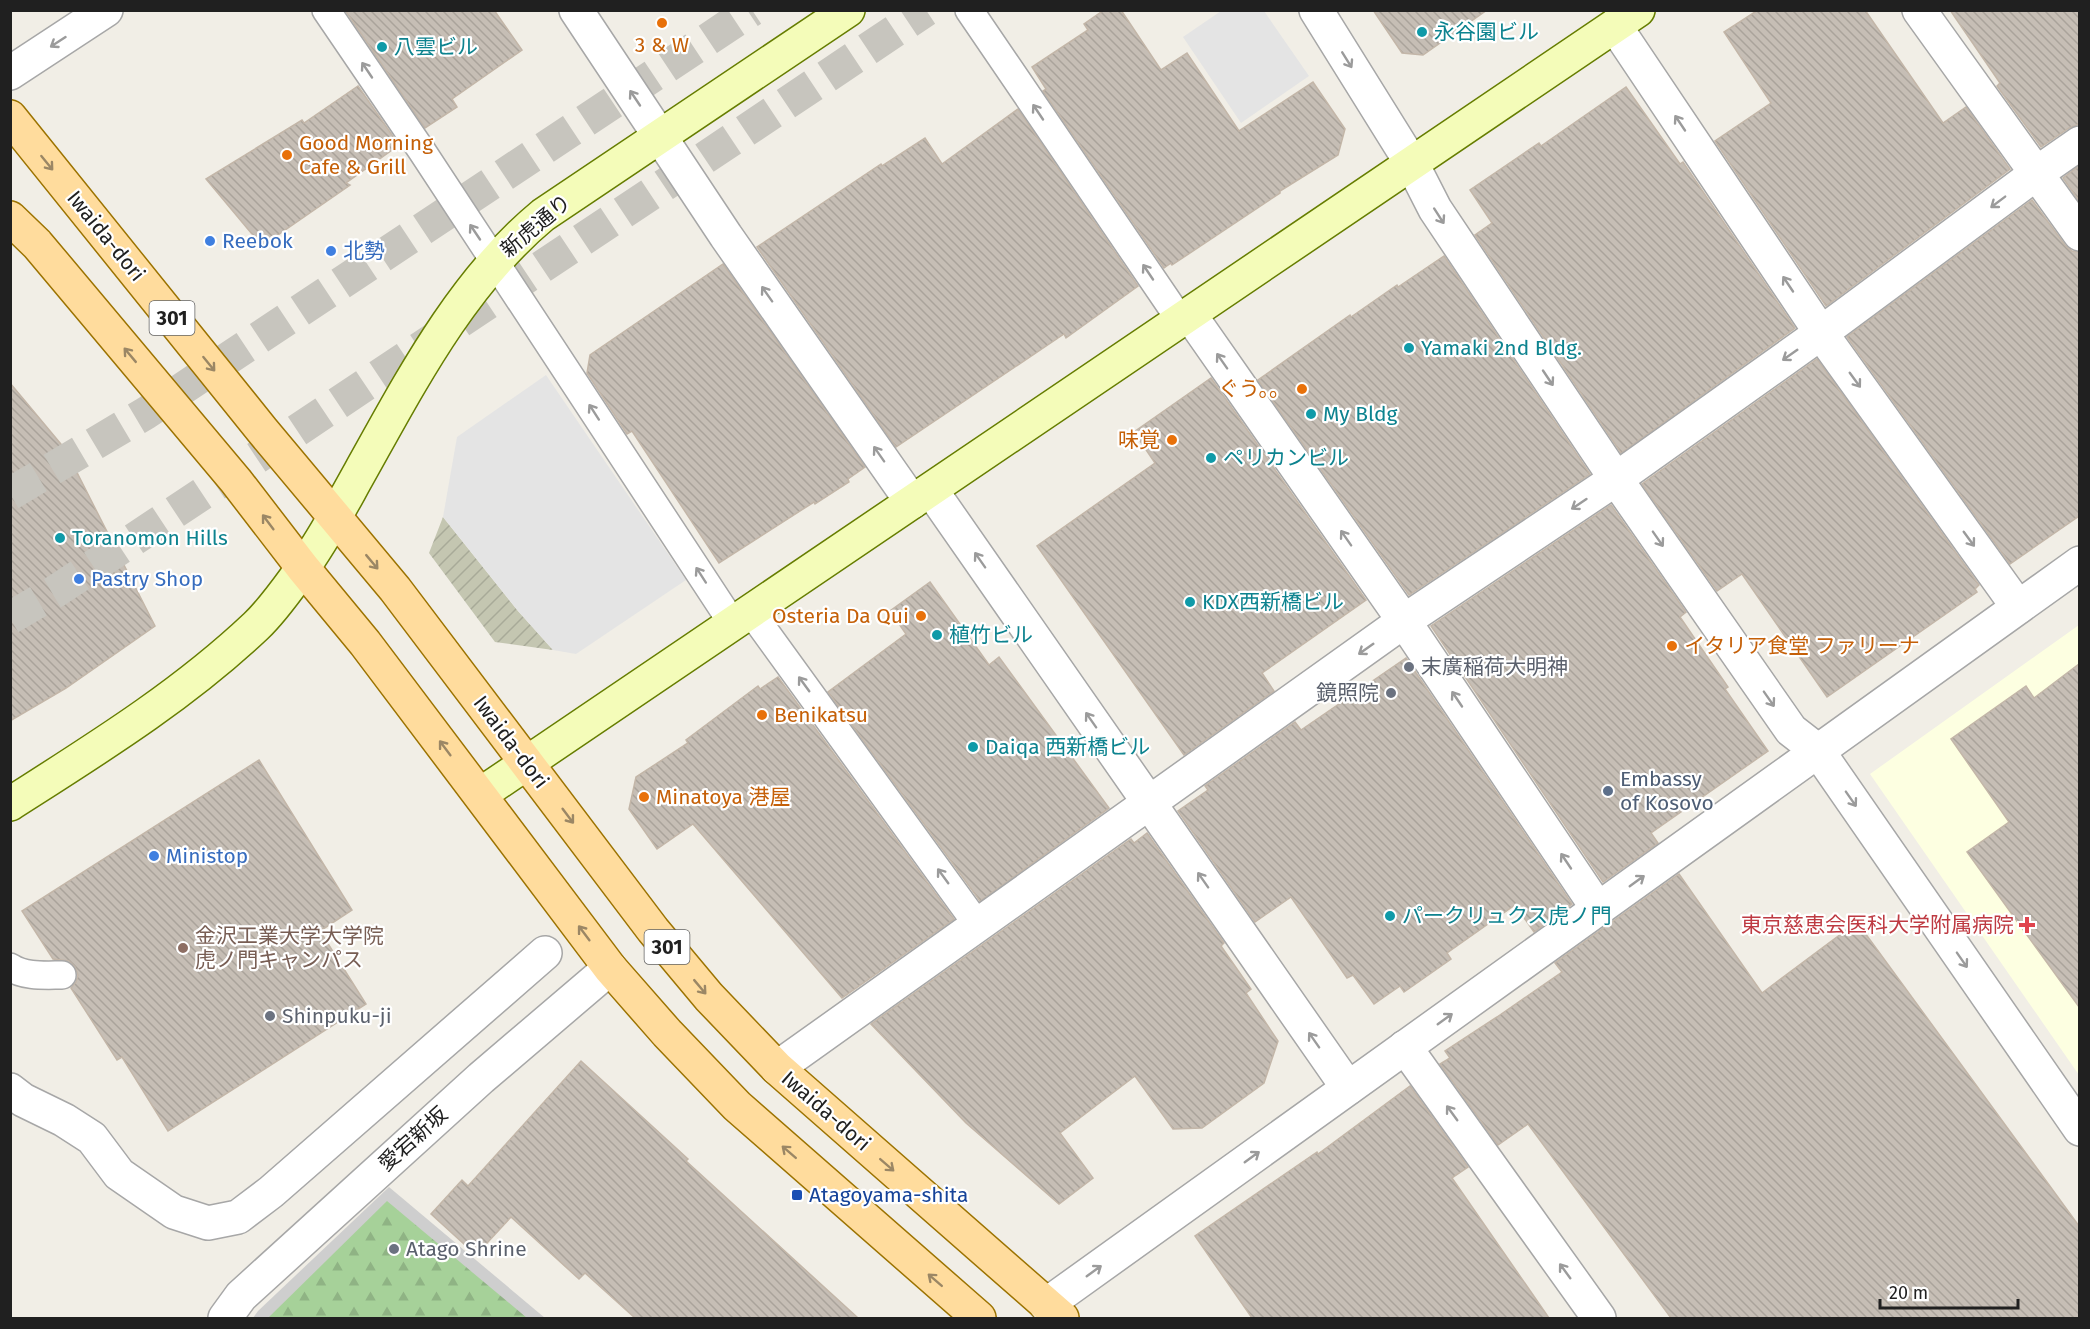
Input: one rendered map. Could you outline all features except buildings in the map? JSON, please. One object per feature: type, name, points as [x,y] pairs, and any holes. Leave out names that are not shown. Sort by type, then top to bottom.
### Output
[{"type":"main road","name":"Iwaida-dori","points":[[10,117],[262,430],[395,589],[653,930],[709,997],[777,1068],[1054,1312]]},
{"type":"main road","name":"301","points":[[10,218],[37,244],[221,462],[303,568],[365,643],[610,968],[667,1033],[737,1106],[980,1318]]},
{"type":"street","points":[[10,74],[106,10]]},
{"type":"street","points":[[576,10],[726,236],[1149,803],[1348,1088]]},
{"type":"street","name":"新虎通り","points":[[10,804],[176,695],[258,624],[303,568],[424,362],[463,302],[518,236],[543,215],[848,10]]},
{"type":"street","points":[[1316,10],[1412,164],[1435,209],[1616,479],[1791,729],[1818,751],[2079,1129]]},
{"type":"street","points":[[1919,10],[2079,234]]},
{"type":"street","points":[[481,795],[1412,164],[1619,16],[1821,333],[2018,608]]},
{"type":"street","points":[[777,1068],[1404,621],[1616,479],[1821,333],[2079,143]]},
{"type":"street","points":[[1186,318],[1404,621],[1598,909]]},
{"type":"street","points":[[1054,1312],[1348,1088],[2079,563]]},
{"type":"street","points":[[10,1090],[23,1101],[64,1120],[93,1138],[119,1174],[174,1212],[208,1223],[238,1217],[271,1192],[544,953]]},
{"type":"street","name":"愛宕新坂","points":[[225,1318],[241,1296],[369,1179],[481,1078],[610,968]]},
{"type":"street","points":[[1405,1047],[1599,1318]]},
{"type":"lane","points":[[326,10],[495,261],[742,618],[977,924]]},
{"type":"lane","points":[[969,10],[1186,318]]},
{"type":"lane","points":[[10,967],[17,972],[62,975]]},
{"type":"shaded area","points":[[1221,11],[1264,11],[1309,76],[1241,123],[1183,37]]},
{"type":"shaded area","points":[[546,375],[686,580],[576,654],[553,650],[518,611],[443,517],[457,437]]},
{"type":"shaded area","points":[[443,517],[518,611],[553,650],[495,642],[429,553]]},
{"type":"shaded area","name":"東京慈恵会医科大学附属病院","points":[[2079,625],[2079,1075],[1870,774]]},
{"type":"shaded area","name":"Atago Shrine","points":[[389,1187],[545,1318],[253,1318]]},
{"type":"green space","name":"Atago Shrine","points":[[387,1201],[527,1318],[268,1318]]},
{"type":"tunnel","points":[[10,494],[146,413],[752,10]]},
{"type":"tunnel","points":[[10,618],[56,591],[926,10]]},
{"type":"place","name":"3 & W","points":[[662,23]]},
{"type":"place","name":"永谷園ビル","points":[[1422,32]]},
{"type":"place","name":"八雲ビル","points":[[382,47]]},
{"type":"place","name":"Good Morning Cafe & Grill","points":[[287,155]]},
{"type":"place","name":"Reebok","points":[[210,241]]},
{"type":"place","name":"北勢","points":[[331,251]]},
{"type":"place","name":"Yamaki 2nd Bldg.","points":[[1409,348]]},
{"type":"place","name":"ぐう。。","points":[[1302,389]]},
{"type":"place","name":"My Bldg","points":[[1311,414]]},
{"type":"place","name":"味覚","points":[[1172,440]]},
{"type":"place","name":"ペリカンビル","points":[[1211,458]]},
{"type":"place","name":"Toranomon Hills","points":[[60,538]]},
{"type":"place","name":"Pastry Shop","points":[[79,579]]},
{"type":"place","name":"KDX西新橋ビル","points":[[1190,602]]},
{"type":"place","name":"Osteria Da Qui","points":[[921,616]]},
{"type":"place","name":"植竹ビル","points":[[937,635]]},
{"type":"place","name":"イタリア食堂 ファリーナ","points":[[1672,646]]},
{"type":"place","name":"末廣稲荷大明神","points":[[1409,667]]},
{"type":"place","name":"鏡照院","points":[[1391,693]]},
{"type":"place","name":"Benikatsu","points":[[762,715]]},
{"type":"place","name":"Daiqa 西新橋ビル","points":[[973,747]]},
{"type":"place","name":"Embassy of Kosovo","points":[[1608,791]]},
{"type":"place","name":"Minatoya 港屋","points":[[644,797]]},
{"type":"place","name":"Ministop","points":[[154,856]]},
{"type":"place","name":"パークリュクス虎ノ門","points":[[1390,916]]},
{"type":"place","name":"東京慈恵会医科大学附属病院","points":[[2027,925]]},
{"type":"place","name":"金沢工業大学大学院 虎ノ門キャンパス","points":[[183,948]]},
{"type":"place","name":"Shinpuku-ji","points":[[270,1016]]},
{"type":"place","name":"Atagoyama-shita","points":[[797,1195]]},
{"type":"place","name":"Atago Shrine","points":[[394,1249]]}]
